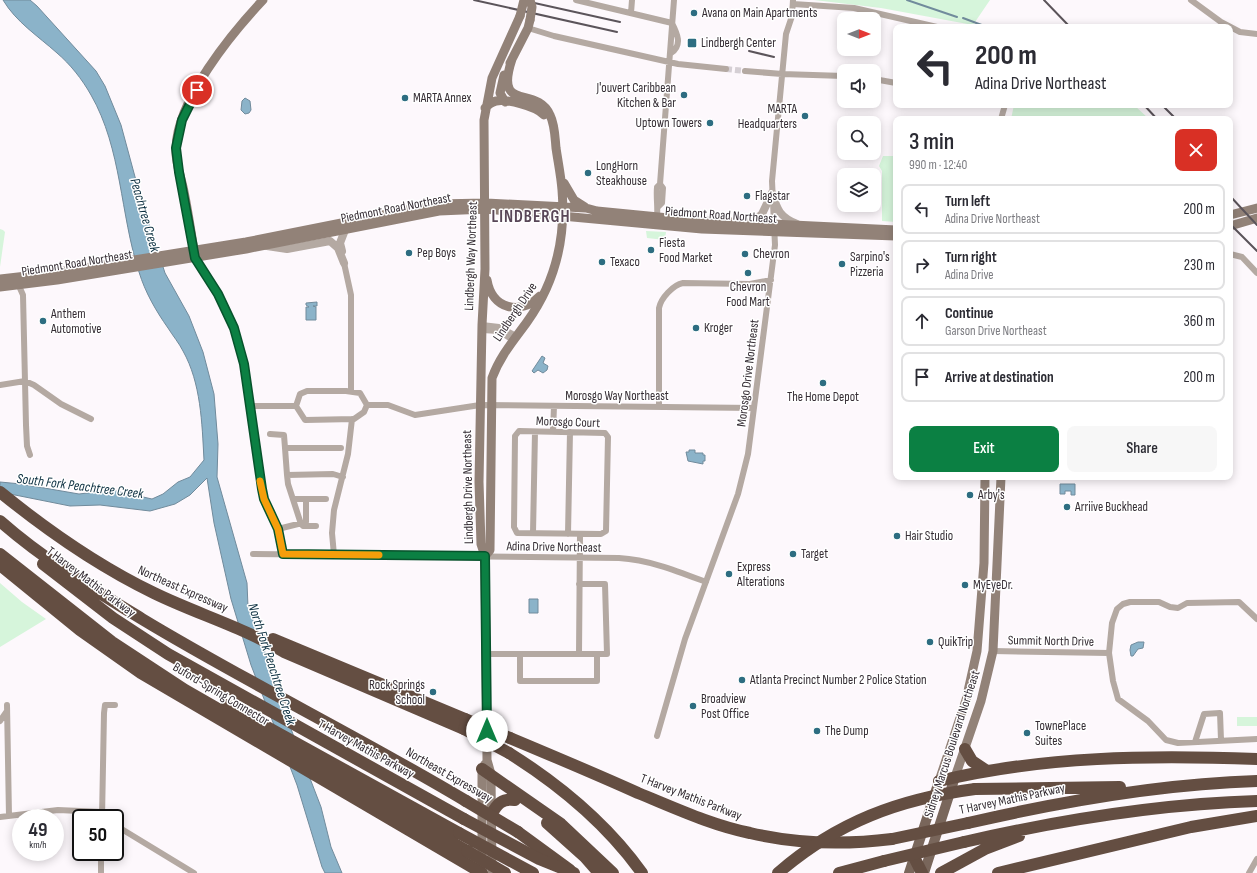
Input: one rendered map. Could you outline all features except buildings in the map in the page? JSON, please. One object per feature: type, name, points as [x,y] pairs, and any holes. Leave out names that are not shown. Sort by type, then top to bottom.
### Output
[{"type":"highway","name":"Northeast Expressway","points":[[0,492],[44,526],[94,561],[126,579],[260,637],[284,652],[465,724],[538,771],[581,806],[620,846],[642,873]]},
{"type":"highway","name":"Northeast Expressway","points":[[2,522],[17,536],[111,600],[238,674],[408,767],[466,801],[518,832],[557,859],[573,873]]},
{"type":"highway","name":"T Harvey Mathis Parkway","points":[[17,536],[34,556],[113,618],[168,654],[464,819],[539,859],[573,873]]},
{"type":"highway","name":"Buford-Spring Connector","points":[[0,554],[76,616],[148,666],[250,723],[326,771],[505,873]]},
{"type":"highway","name":"Buford-Spring Connector","points":[[0,566],[103,647],[179,697],[482,873]]},
{"type":"highway","name":"T Harvey Mathis Parkway","points":[[260,637],[276,640],[465,724],[510,738],[687,814],[729,828],[771,838],[814,842],[858,842],[892,839],[1077,800],[1169,787],[1257,781]]},
{"type":"highway","points":[[250,723],[322,756],[533,873]]},
{"type":"highway","points":[[965,749],[972,762],[987,771]]},
{"type":"highway","points":[[939,781],[987,771],[1100,758],[1257,759]]},
{"type":"highway","points":[[486,773],[515,800],[557,831],[585,857],[599,873]]},
{"type":"highway","points":[[486,773],[561,824],[612,873]]},
{"type":"highway","points":[[778,873],[822,840],[851,823],[881,810],[920,798],[975,789],[1044,786],[1169,787]]},
{"type":"highway","points":[[491,815],[500,803],[505,800],[515,800]]},
{"type":"highway","points":[[839,873],[1023,828],[1146,810],[1257,801]]},
{"type":"highway","points":[[998,873],[1191,827],[1257,816]]},
{"type":"highway","points":[[944,871],[1010,839],[1068,821]]},
{"type":"highway","points":[[914,857],[923,873]]},
{"type":"main road","points":[[195,254],[176,148],[182,120],[203,78],[224,45],[241,23],[263,0]]},
{"type":"main road","points":[[485,108],[492,78],[520,16],[524,0]]},
{"type":"main road","name":"Lindbergh Drive","points":[[505,102],[501,95],[501,82],[529,24],[532,7],[530,0]]},
{"type":"main road","name":"Lindbergh Drive","points":[[485,556],[490,550],[492,378],[501,357],[539,304],[550,284],[559,253],[563,216],[561,176],[552,122],[546,109],[537,102],[517,95],[509,89],[507,85],[507,74],[512,59]]},
{"type":"main road","points":[[485,108],[495,102],[505,102],[535,108],[552,122]]},
{"type":"main road","name":"Lindbergh Way Northeast","points":[[480,405],[482,328],[486,269],[485,108]]},
{"type":"main road","points":[[561,176],[574,200],[586,208]]},
{"type":"main road","name":"Piedmont Road Northeast","points":[[195,254],[438,204],[486,206],[563,206],[657,217],[753,222],[774,227],[893,236]]},
{"type":"main road","name":"Piedmont Road Northeast","points":[[0,279],[108,267],[179,256],[266,246],[439,211],[486,206],[563,216],[702,229],[799,225],[893,230]]},
{"type":"main road","points":[[1233,215],[1257,208]]},
{"type":"main road","points":[[1233,225],[1257,218]]},
{"type":"main road","name":"Piedmont Road Northeast","points":[[0,287],[19,286],[108,267]]},
{"type":"main road","points":[[486,269],[488,287],[493,296],[508,306],[520,308],[531,304],[550,284]]},
{"type":"main road","name":"Lindbergh Drive Northeast","points":[[480,405],[479,482],[481,544],[485,556],[486,654],[486,773],[482,873]]},
{"type":"main road","name":"Sidney Marcus Boulevard Northeast","points":[[909,873],[966,700],[977,651],[984,563],[985,480]]},
{"type":"main road","name":"Sidney Marcus Boulevard Northeast","points":[[923,873],[983,694],[993,651],[1001,480]]},
{"type":"main road","name":"Lindbergh Drive Northeast","points":[[486,773],[491,815],[492,873]]},
{"type":"street","points":[[576,0],[672,22]]},
{"type":"street","points":[[631,13],[632,0]]},
{"type":"street","points":[[657,217],[658,207],[662,203],[663,188],[660,184],[674,0]]},
{"type":"street","points":[[1191,0],[1225,24]]},
{"type":"street","points":[[793,2],[850,8],[923,24]]},
{"type":"street","name":"Morosgo Drive Northeast","points":[[657,736],[685,639],[744,476],[775,245],[772,193],[774,150],[786,34],[793,2]]},
{"type":"street","points":[[529,24],[554,36],[670,62],[726,69]]},
{"type":"street","points":[[1233,28],[1240,32],[1257,34]]},
{"type":"street","points":[[745,71],[837,76]]},
{"type":"street","points":[[881,80],[893,82]]},
{"type":"street","points":[[753,222],[762,214],[772,193]]},
{"type":"street","points":[[772,193],[776,205],[782,215],[786,219],[799,225]]},
{"type":"street","points":[[346,230],[340,243],[351,295],[351,391]]},
{"type":"street","points":[[266,246],[287,249],[330,241],[338,248],[344,263]]},
{"type":"street","points":[[195,254],[218,294],[234,328],[244,364],[263,492],[278,529],[283,554]]},
{"type":"street","points":[[1233,255],[1242,257],[1257,273]]},
{"type":"street","points":[[659,407],[659,308],[663,300],[675,286],[683,283],[750,284],[771,280]]},
{"type":"street","points":[[19,286],[23,295],[27,446],[30,455]]},
{"type":"street","points":[[482,328],[499,332],[514,338]]},
{"type":"street","points":[[0,385],[25,381],[34,385],[61,404],[91,420]]},
{"type":"street","points":[[307,391],[351,391],[360,393],[367,405],[364,412],[359,417],[352,419],[305,420],[296,406],[300,394],[307,391]]},
{"type":"street","name":"Morosgo Way Northeast","points":[[367,405],[388,405],[415,415],[480,405],[754,408]]},
{"type":"street","points":[[250,406],[296,406]]},
{"type":"street","points":[[553,432],[554,406]]},
{"type":"street","points":[[334,555],[332,533],[334,510],[348,454],[352,419]]},
{"type":"street","name":"Morosgo Court","points":[[519,431],[553,432],[605,433],[608,437],[606,530],[601,534],[517,533],[514,527],[515,436],[519,431]]},
{"type":"street","points":[[533,533],[535,432]]},
{"type":"street","points":[[568,534],[570,432]]},
{"type":"street","points":[[270,434],[284,435],[288,484],[301,524]]},
{"type":"street","points":[[285,448],[341,448]]},
{"type":"street","points":[[287,475],[333,474],[343,477]]},
{"type":"street","points":[[293,499],[326,499]]},
{"type":"street","points":[[278,529],[306,522],[306,499]]},
{"type":"street","points":[[301,524],[303,526],[316,526]]},
{"type":"street","points":[[579,654],[580,534]]},
{"type":"street","name":"Adina Drive Northeast","points":[[253,554],[619,558],[647,562],[706,582]]},
{"type":"street","points":[[486,654],[606,654],[605,584],[579,584]]},
{"type":"street","name":"Summit North Drive","points":[[1257,619],[1238,602],[1187,603],[1178,608],[1170,608],[1159,602],[1130,602],[1123,604],[1117,609],[1112,623],[1109,653],[1113,681],[1118,699],[1148,721],[1166,740],[1178,743],[1257,739]]},
{"type":"street","name":"Summit North Drive","points":[[993,651],[1109,653]]},
{"type":"street","points":[[520,654],[520,681],[597,681],[597,654]]},
{"type":"street","points":[[102,809],[104,713],[105,705],[115,705]]},
{"type":"street","points":[[0,721],[7,708],[3,746],[8,776],[9,816]]},
{"type":"street","points":[[1195,742],[1204,714],[1220,713],[1221,740]]},
{"type":"street","points":[[0,777],[8,776]]},
{"type":"street","points":[[0,817],[58,810],[72,812]]},
{"type":"street","points":[[124,830],[194,873]]},
{"type":"street","points":[[1249,873],[1257,859]]},
{"type":"street","points":[[101,861],[101,873]]},
{"type":"green space","points":[[814,0],[990,0],[974,24],[881,8]]},
{"type":"green space","points":[[1013,108],[1137,108],[1146,116],[1012,116]]},
{"type":"green space","points":[[883,156],[893,156],[893,222],[882,221],[882,171],[879,166]]},
{"type":"green space","points":[[0,229],[5,232],[0,267]]},
{"type":"green space","points":[[646,231],[666,232],[665,240],[647,238]]},
{"type":"green space","points":[[0,583],[22,602],[46,619],[0,647]]},
{"type":"green space","points":[[1237,717],[1257,717],[1257,726],[1237,726]]},
{"type":"water","name":"Peachtree Creek","points":[[3,0],[30,0],[37,6],[96,71],[105,86],[121,125],[141,199],[165,273],[189,316],[203,352],[214,394],[218,444],[217,477],[247,583],[248,607],[272,671],[286,716],[321,807],[331,847],[342,873],[325,873],[322,867],[297,785],[251,665],[231,599],[214,523],[207,478],[190,495],[175,504],[150,511],[100,505],[70,506],[0,492],[0,482],[79,494],[112,490],[152,499],[163,494],[178,482],[190,477],[204,460],[200,404],[194,376],[181,348],[155,308],[141,279],[128,227],[115,159],[101,116],[91,95],[71,67],[62,57],[21,22]]},
{"type":"water","points":[[245,98],[250,101],[251,110],[249,113],[245,114],[241,110],[242,101]]},
{"type":"water","points":[[317,302],[317,306],[313,306],[316,307],[316,320],[306,320],[306,307],[309,307],[306,303]]},
{"type":"water","points":[[542,356],[545,358],[543,363],[548,366],[547,370],[543,373],[538,370],[534,373],[532,371]]},
{"type":"water","points":[[689,450],[695,450],[695,453],[703,453],[703,455],[705,455],[705,461],[703,461],[703,464],[688,461],[686,452],[689,452]]},
{"type":"water","points":[[1060,484],[1075,484],[1075,495],[1071,495],[1071,491],[1065,491],[1065,494],[1060,494]]},
{"type":"water","points":[[529,599],[538,599],[538,613],[529,613]]},
{"type":"water","points":[[1138,642],[1144,642],[1143,648],[1138,649],[1133,656],[1131,656],[1131,645]]},
{"type":"waterway","points":[[907,0],[957,17]]},
{"type":"waterway","points":[[963,18],[979,24]]},
{"type":"tunnel","points":[[726,69],[745,71]]},
{"type":"railway","points":[[474,0],[617,32]]},
{"type":"railway","points":[[521,0],[620,22]]},
{"type":"railway","points":[[1044,0],[1067,24]]},
{"type":"railway","points":[[749,51],[774,57]]},
{"type":"railway","points":[[1147,108],[1154,116]]},
{"type":"railway","points":[[1165,108],[1173,116]]},
{"type":"railway","points":[[1233,199],[1257,225]]},
{"type":"railway","points":[[1233,227],[1257,251]]},
{"type":"slow traffic","points":[[260,481],[264,499],[278,529],[283,554],[379,555]]},
{"type":"place","name":"Avana on Main Apartments","points":[[694,13]]},
{"type":"place","name":"Lindbergh Center","points":[[692,43]]},
{"type":"place","name":"J'ouvert Caribbean Kitchen & Bar","points":[[684,95]]},
{"type":"place","name":"MARTA Annex","points":[[405,98]]},
{"type":"place","name":"MARTA Headquarters","points":[[805,116]]},
{"type":"place","name":"Uptown Towers","points":[[710,123]]},
{"type":"place","name":"LongHorn Steakhouse","points":[[588,173]]},
{"type":"place","name":"Flagstar","points":[[747,196]]},
{"type":"place","name":"Fiesta Food Market","points":[[651,250]]},
{"type":"place","name":"Pep Boys","points":[[409,253]]},
{"type":"place","name":"Chevron","points":[[745,254]]},
{"type":"place","name":"Texaco","points":[[602,262]]},
{"type":"place","name":"Sarpino's Pizzeria","points":[[842,264]]},
{"type":"place","name":"Chevron Food Mart","points":[[748,273]]},
{"type":"place","name":"Anthem Automotive","points":[[43,321]]},
{"type":"place","name":"Kroger","points":[[696,328]]},
{"type":"place","name":"The Home Depot","points":[[823,383]]},
{"type":"place","name":"Arby's","points":[[970,495]]},
{"type":"place","name":"Arriive Buckhead","points":[[1067,507]]},
{"type":"place","name":"Hair Studio","points":[[897,536]]},
{"type":"place","name":"Target","points":[[793,554]]},
{"type":"place","name":"Express Alterations","points":[[729,574]]},
{"type":"place","name":"MyEyeDr.","points":[[965,585]]},
{"type":"place","name":"QuikTrip","points":[[930,642]]},
{"type":"place","name":"Atlanta Precinct Number 2 Police Station","points":[[742,680]]},
{"type":"place","name":"Rock Springs School","points":[[433,692]]},
{"type":"place","name":"Broadview Post Office","points":[[693,706]]},
{"type":"place","name":"The Dump","points":[[817,731]]},
{"type":"place","name":"TownePlace Suites","points":[[1027,733]]},
{"type":"district","name":"LINDBERGH","points":[[531,217]]},
{"type":"route","points":[[197,90],[190,101],[182,120],[176,148],[179,172],[195,258],[218,294],[234,328],[244,364],[264,499],[278,529],[283,554],[485,556],[487,731]]},
{"type":"water label","name":"South Fork Peachtree Creek","points":[[80,486]]},
{"type":"water label","name":"North Fork Peachtree Creek","points":[[272,664]]}]
